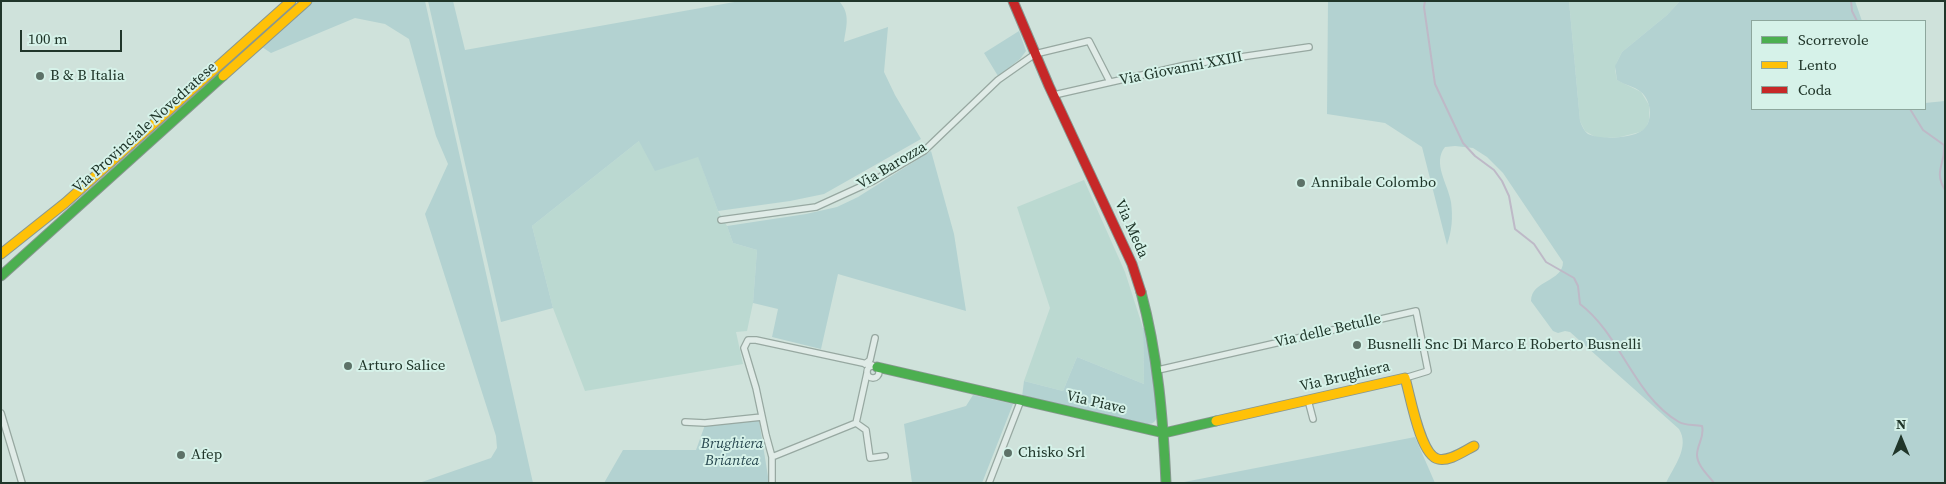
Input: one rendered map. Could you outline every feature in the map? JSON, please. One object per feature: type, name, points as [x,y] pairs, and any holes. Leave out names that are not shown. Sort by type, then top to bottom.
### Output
[{"type":"street","name":"Via Provinciale Novedratese","points":[[1,254],[65,203],[291,1]]},
{"type":"street","name":"Via Provinciale Novedratese","points":[[1,276],[307,1]]},
{"type":"street","name":"Via Meda","points":[[1013,1],[1054,96],[1132,264],[1143,295],[1158,370],[1164,433],[1166,483]]},
{"type":"street","points":[[1035,54],[1092,41],[1110,82]]},
{"type":"street","name":"Via Giovanni XXIII","points":[[1054,96],[1186,65],[1308,47]]},
{"type":"street","name":"Via Barozza","points":[[721,220],[816,207],[873,181],[924,150],[998,80],[1035,54]]},
{"type":"street","name":"Via delle Betulle","points":[[1158,370],[1416,311],[1428,371],[1405,378]]},
{"type":"street","points":[[856,423],[866,383],[873,370],[870,360],[876,338]]},
{"type":"street","name":"Via Piave","points":[[762,417],[756,388],[744,348],[748,340],[756,340],[873,370],[1021,400],[1164,433]]},
{"type":"street","name":"Via Brughiera","points":[[1164,433],[1405,378],[1429,455],[1436,459],[1444,459],[1474,446]]},
{"type":"street","points":[[989,483],[1021,400]]},
{"type":"street","points":[[1308,400],[1313,418]]},
{"type":"street","points":[[1,413],[22,483]]},
{"type":"street","points":[[685,422],[705,423],[762,417],[772,457],[772,483]]},
{"type":"street","points":[[856,423],[866,430],[870,458],[885,456]]},
{"type":"street","points":[[772,457],[856,423]]},
{"type":"shaded area","points":[[1569,1],[1680,1],[1667,15],[1622,52],[1617,62],[1615,70],[1617,80],[1641,92],[1649,105],[1649,120],[1646,128],[1640,132],[1620,137],[1597,138],[1585,131],[1580,121]]},
{"type":"shaded area","points":[[639,141],[698,156],[718,211],[727,226],[733,243],[757,250],[753,303],[747,331],[736,332],[743,364],[585,391],[553,308],[532,226]]},
{"type":"shaded area","points":[[1084,180],[1125,272],[1143,328],[1144,384],[1077,357],[1063,391],[1024,381],[1050,308],[1017,207]]},
{"type":"green space","points":[[313,1],[425,1],[533,483],[419,483],[491,458],[497,448],[496,436],[425,214],[448,164],[436,136],[409,39],[385,24],[355,18],[271,53],[262,47]]},
{"type":"green space","points":[[428,1],[453,1],[465,50],[740,1],[839,1],[843,6],[846,16],[844,42],[888,27],[884,72],[921,139],[824,194],[790,201],[718,211],[698,157],[655,171],[639,141],[532,226],[553,308],[501,322]]},
{"type":"green space","points":[[1328,1],[1569,1],[1580,121],[1588,134],[1609,138],[1640,132],[1648,124],[1650,110],[1647,100],[1638,90],[1617,80],[1615,66],[1622,52],[1667,15],[1680,1],[1855,1],[1862,20],[1751,20],[1751,110],[1926,110],[1926,103],[1945,101],[1945,483],[1666,483],[1682,450],[1682,436],[1679,429],[1570,332],[1558,333],[1553,331],[1531,301],[1532,294],[1536,289],[1558,274],[1562,269],[1563,262],[1503,173],[1487,157],[1473,148],[1445,147],[1441,153],[1440,167],[1451,202],[1452,213],[1447,245],[1422,147],[1385,123],[1327,114]]},
{"type":"green space","points":[[1019,31],[1026,51],[1020,59],[998,76],[984,53]]},
{"type":"green space","points":[[931,151],[954,234],[966,311],[838,274],[821,349],[772,337],[778,309],[753,303],[757,250],[733,243],[727,226],[806,214],[837,207],[858,197]]},
{"type":"green space","points":[[1143,328],[1147,328],[1158,414],[1153,423],[1147,424],[1022,397],[1024,381],[1063,391],[1077,357],[1144,384]]},
{"type":"green space","points":[[973,395],[1013,404],[982,483],[912,483],[904,424],[966,406]]},
{"type":"green space","name":"Brughiera Briantea","points":[[759,420],[769,483],[604,483],[623,450],[696,450],[705,425]]},
{"type":"green space","points":[[1415,437],[1435,483],[1179,483]]},
{"type":"waterway","points":[[1425,1],[1424,7],[1435,84],[1463,143],[1475,156],[1494,170],[1502,181],[1509,196],[1515,229],[1534,244],[1546,262],[1574,278],[1578,286],[1580,304],[1606,332],[1650,397],[1679,422],[1702,426],[1703,430],[1697,451],[1697,459],[1714,483]]},
{"type":"waterway","points":[[1851,1],[1852,11],[1856,20]]},
{"type":"waterway","points":[[1911,110],[1923,130],[1944,145],[1940,177],[1945,190]]},
{"type":"traffic: fast","points":[[1,276],[223,76]]},
{"type":"traffic: fast","points":[[1141,292],[1156,363],[1166,483]]},
{"type":"traffic: fast","points":[[877,367],[1164,433],[1216,421]]},
{"type":"traffic: slow","points":[[1,254],[65,203],[291,1]]},
{"type":"traffic: slow","points":[[223,76],[307,1]]},
{"type":"traffic: slow","points":[[1216,421],[1405,378],[1421,436],[1432,455],[1438,459],[1447,459],[1474,446]]},
{"type":"traffic: jam","points":[[1013,1],[1049,86],[1132,264],[1141,292]]},
{"type":"place","name":"B & B Italia","points":[[40,76]]},
{"type":"place","name":"Annibale Colombo","points":[[1301,183]]},
{"type":"place","name":"Busnelli Snc Di Marco E Roberto Busnelli","points":[[1357,345]]},
{"type":"place","name":"Arturo Salice","points":[[348,366]]},
{"type":"place","name":"Chisko Srl","points":[[1008,453]]},
{"type":"place","name":"Afep","points":[[181,455]]}]
